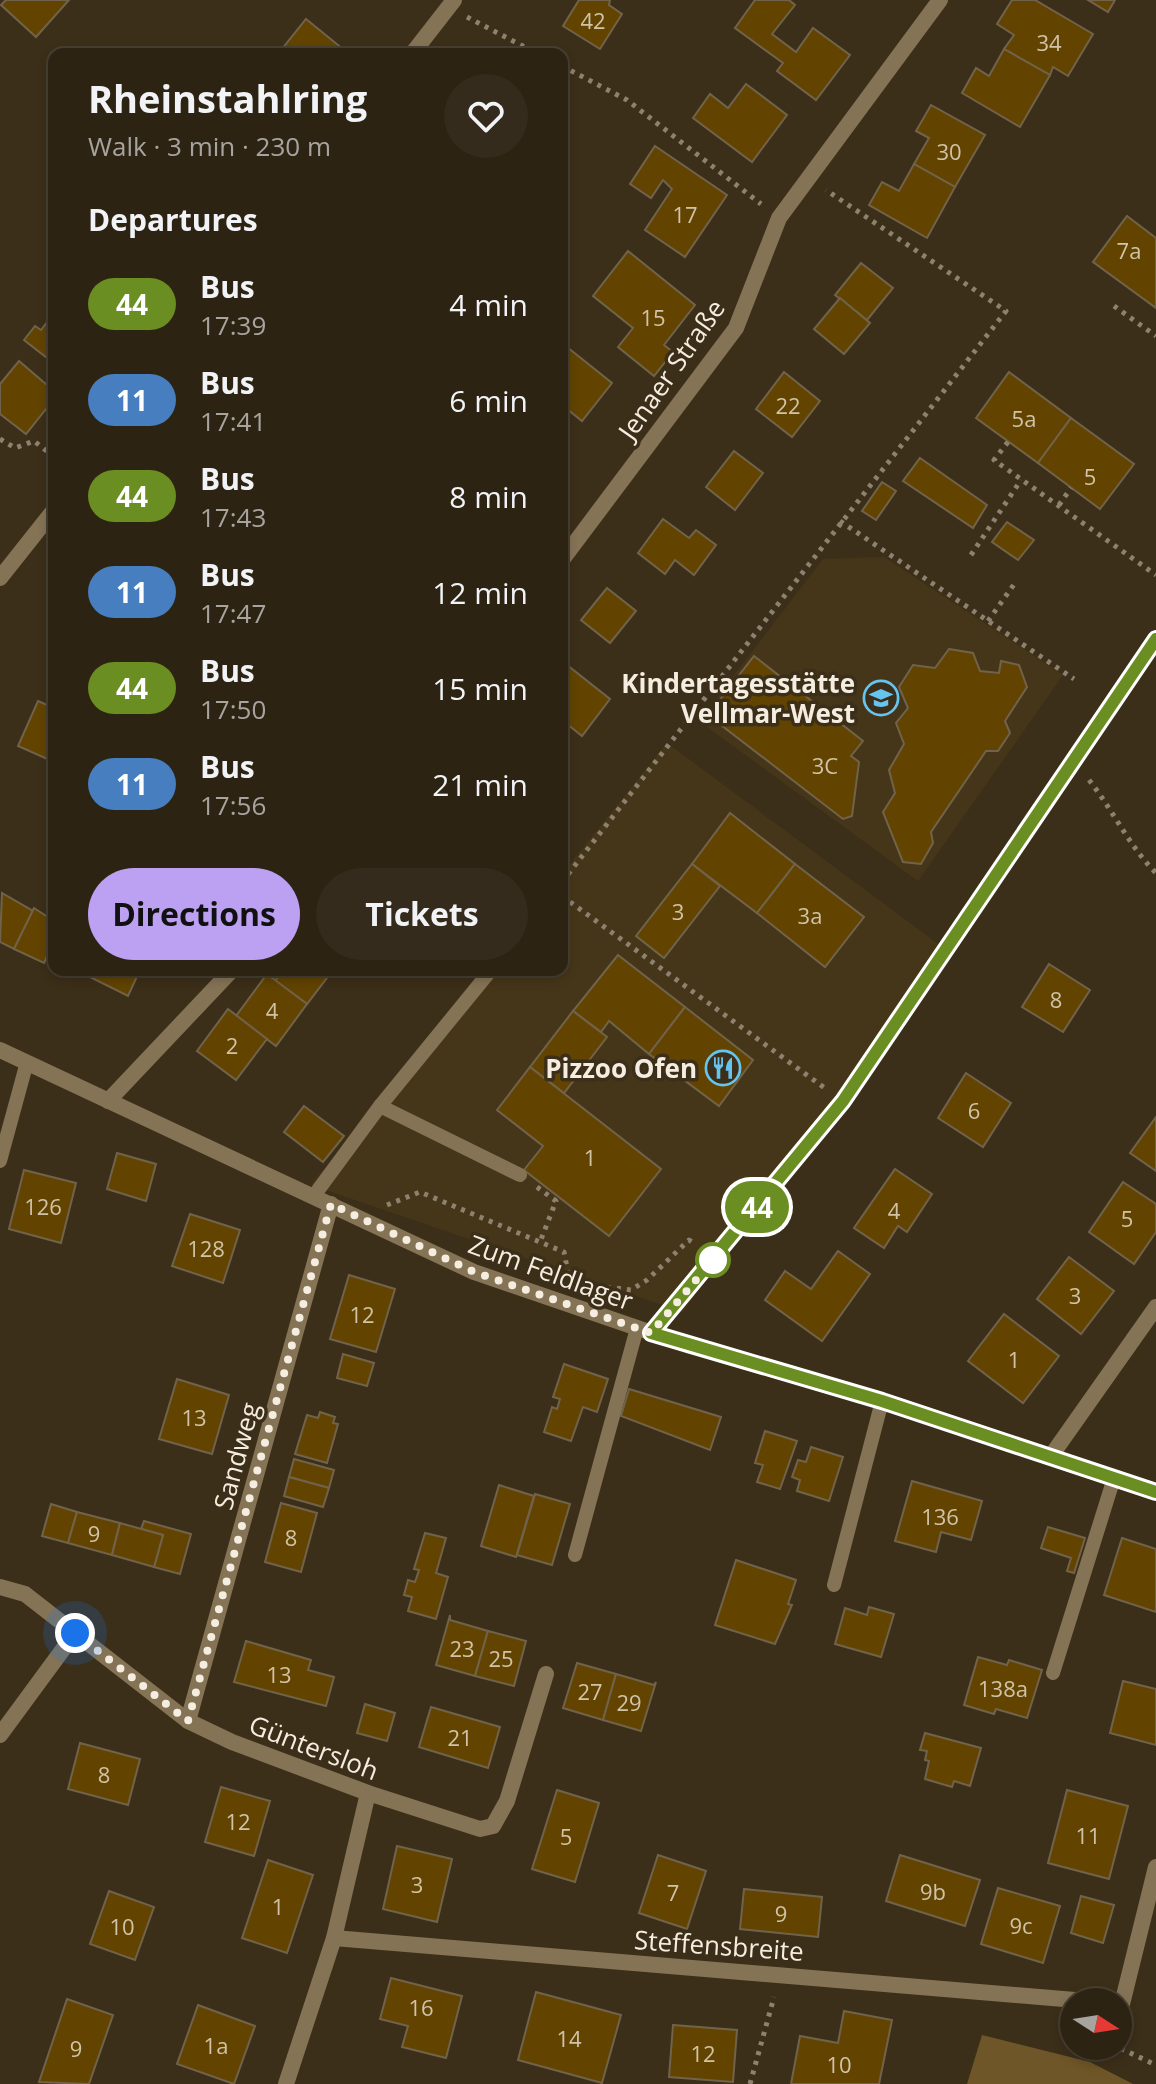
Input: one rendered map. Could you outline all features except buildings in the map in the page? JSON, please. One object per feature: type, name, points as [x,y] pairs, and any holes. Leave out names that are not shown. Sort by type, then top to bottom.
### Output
[{"type":"street","name":"Jenaer Straße","points":[[568,552],[736,328],[779,218],[940,0]]},
{"type":"street","points":[[417,48],[451,4]]},
{"type":"street","points":[[0,578],[48,518]]},
{"type":"street","points":[[644,1331],[714,1259],[843,1101],[1156,639]]},
{"type":"street","points":[[108,1101],[226,976]]},
{"type":"street","name":"Zum Feldlager","points":[[0,1050],[474,1272],[644,1331],[882,1401],[1156,1492]]},
{"type":"street","name":"Sandweg","points":[[188,1721],[331,1204]]},
{"type":"street","points":[[1051,1456],[1156,1307]]},
{"type":"street","name":"Güntersloh","points":[[0,1587],[25,1594],[188,1721],[232,1742],[368,1793],[480,1829],[493,1826],[507,1801],[546,1674]]},
{"type":"street","points":[[0,1735],[75,1633]]},
{"type":"street","points":[[286,2084],[334,1938],[368,1793]]},
{"type":"street","points":[[1126,1988],[1156,1867]]},
{"type":"street","name":"Steffensbreite","points":[[334,1938],[1060,1998]]},
{"type":"lane","points":[[313,1197],[380,1106],[486,976]]},
{"type":"lane","points":[[0,1161],[27,1062]]},
{"type":"lane","points":[[380,1106],[520,1175]]},
{"type":"lane","points":[[575,1555],[644,1331]]},
{"type":"lane","points":[[834,1585],[882,1401]]},
{"type":"lane","points":[[1053,1673],[1114,1478]]},
{"type":"path","points":[[451,4],[528,48]]},
{"type":"path","points":[[568,69],[627,100],[779,218]]},
{"type":"path","points":[[568,874],[1006,311],[809,178]]},
{"type":"path","points":[[1114,306],[1156,336]]},
{"type":"path","points":[[0,439],[15,448],[34,441],[48,452]]},
{"type":"path","points":[[1008,442],[994,460],[1156,575]]},
{"type":"path","points":[[971,555],[1021,480]]},
{"type":"path","points":[[1059,505],[1071,488]]},
{"type":"path","points":[[840,521],[1074,679]]},
{"type":"path","points":[[988,621],[1015,583]]},
{"type":"path","points":[[1073,761],[1109,806],[1140,857],[1156,873]]},
{"type":"path","points":[[568,900],[843,1101]]},
{"type":"path","points":[[520,1175],[556,1201],[540,1242]]},
{"type":"path","points":[[376,1203],[390,1205],[420,1192],[564,1252],[569,1278],[579,1282]]},
{"type":"path","points":[[589,1285],[631,1290],[647,1280],[689,1240],[714,1259]]},
{"type":"path","points":[[750,2084],[781,1973]]},
{"type":"path","points":[[1132,2054],[1156,2065]]},
{"type":"shaded area","name":"Kindertagesstätte Vellmar-West","points":[[884,557],[1063,675],[918,881],[699,721],[823,559]]},
{"type":"shaded area","points":[[667,743],[941,946],[683,1312],[311,1185],[479,976],[568,976],[568,867]]},
{"type":"shaded area","points":[[982,2035],[1060,2054],[1060,2060],[1090,2062],[1133,2084],[967,2084]]},
{"type":"bus line","name":"44","points":[[1156,639],[843,1101],[651,1333],[882,1401],[1156,1492]]},
{"type":"place","name":"Kindertagesstätte Vellmar-West","points":[[881,698]]},
{"type":"place","name":"Pizzoo Ofen","points":[[723,1068]]},
{"type":"route","points":[[75,1633],[188,1721],[331,1204],[474,1272],[651,1333],[713,1260]]}]
